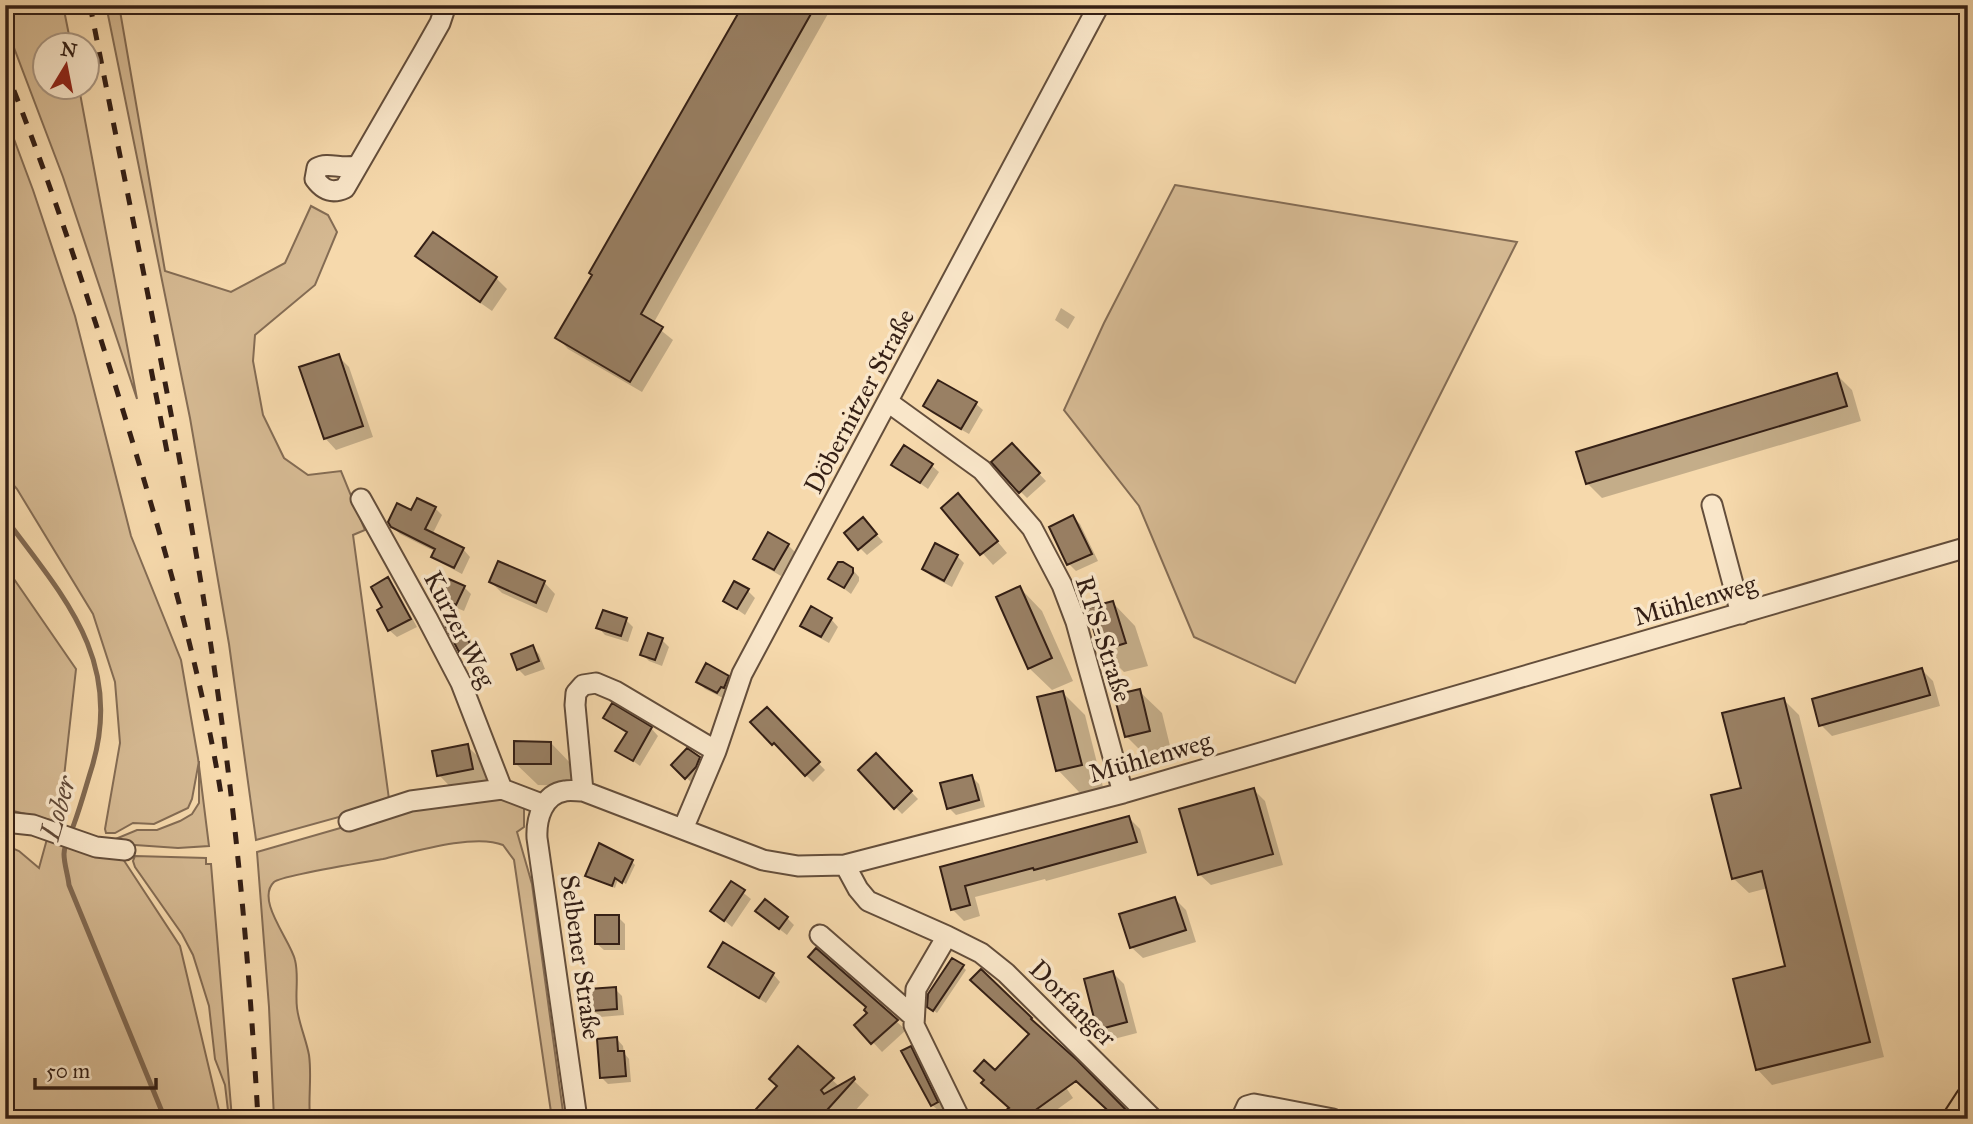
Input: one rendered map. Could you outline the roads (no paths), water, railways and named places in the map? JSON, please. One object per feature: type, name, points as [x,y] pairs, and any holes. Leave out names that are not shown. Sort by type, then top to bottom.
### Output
[{"type":"main road","points":[[1955,1119],[1968,1099]]},
{"type":"street","points":[[358,165],[440,23],[446,5]]},
{"type":"street","name":"Döbernitzer Straße","points":[[683,829],[716,751],[742,674],[1099,5]]},
{"type":"street","name":"RTS-Straße","points":[[888,402],[982,470],[1032,528],[1062,585],[1076,622],[1123,793]]},
{"type":"street","name":"Kurzer Weg","points":[[361,499],[461,683],[485,739],[502,789]]},
{"type":"street","points":[[1713,505],[1741,614]]},
{"type":"street","name":"Mühlenweg","points":[[583,792],[763,860],[798,866],[845,865],[1123,793],[1968,547]]},
{"type":"street","points":[[349,821],[411,802],[502,789],[544,805],[563,791],[583,792],[575,705],[576,693],[583,685],[596,683],[615,691],[716,751]]},
{"type":"street","name":"Selbener Straße","points":[[544,805],[536,824],[537,838],[577,1119]]},
{"type":"street","points":[[5,822],[33,825],[90,845],[125,850]]},
{"type":"street","name":"Dorfanger","points":[[845,865],[868,901],[981,953],[1006,973],[1153,1119]]},
{"type":"street","points":[[820,935],[914,1017]]},
{"type":"street","points":[[947,936],[916,989],[914,1025],[960,1119]]},
{"type":"street","points":[[1241,1119],[1247,1106],[1254,1104],[1334,1119]]},
{"type":"waterway","name":"Lober","points":[[5,518],[67,604],[83,632],[94,662],[100,694],[100,729],[92,767],[65,846],[65,862],[69,885],[165,1119]]},
{"type":"railway","points":[[90,5],[164,374],[212,653],[241,886],[258,1119]]},
{"type":"railway","points":[[5,68],[74,258],[148,492],[194,664],[221,794]]},
{"type":"railway","points":[[151,369],[169,462]]}]
